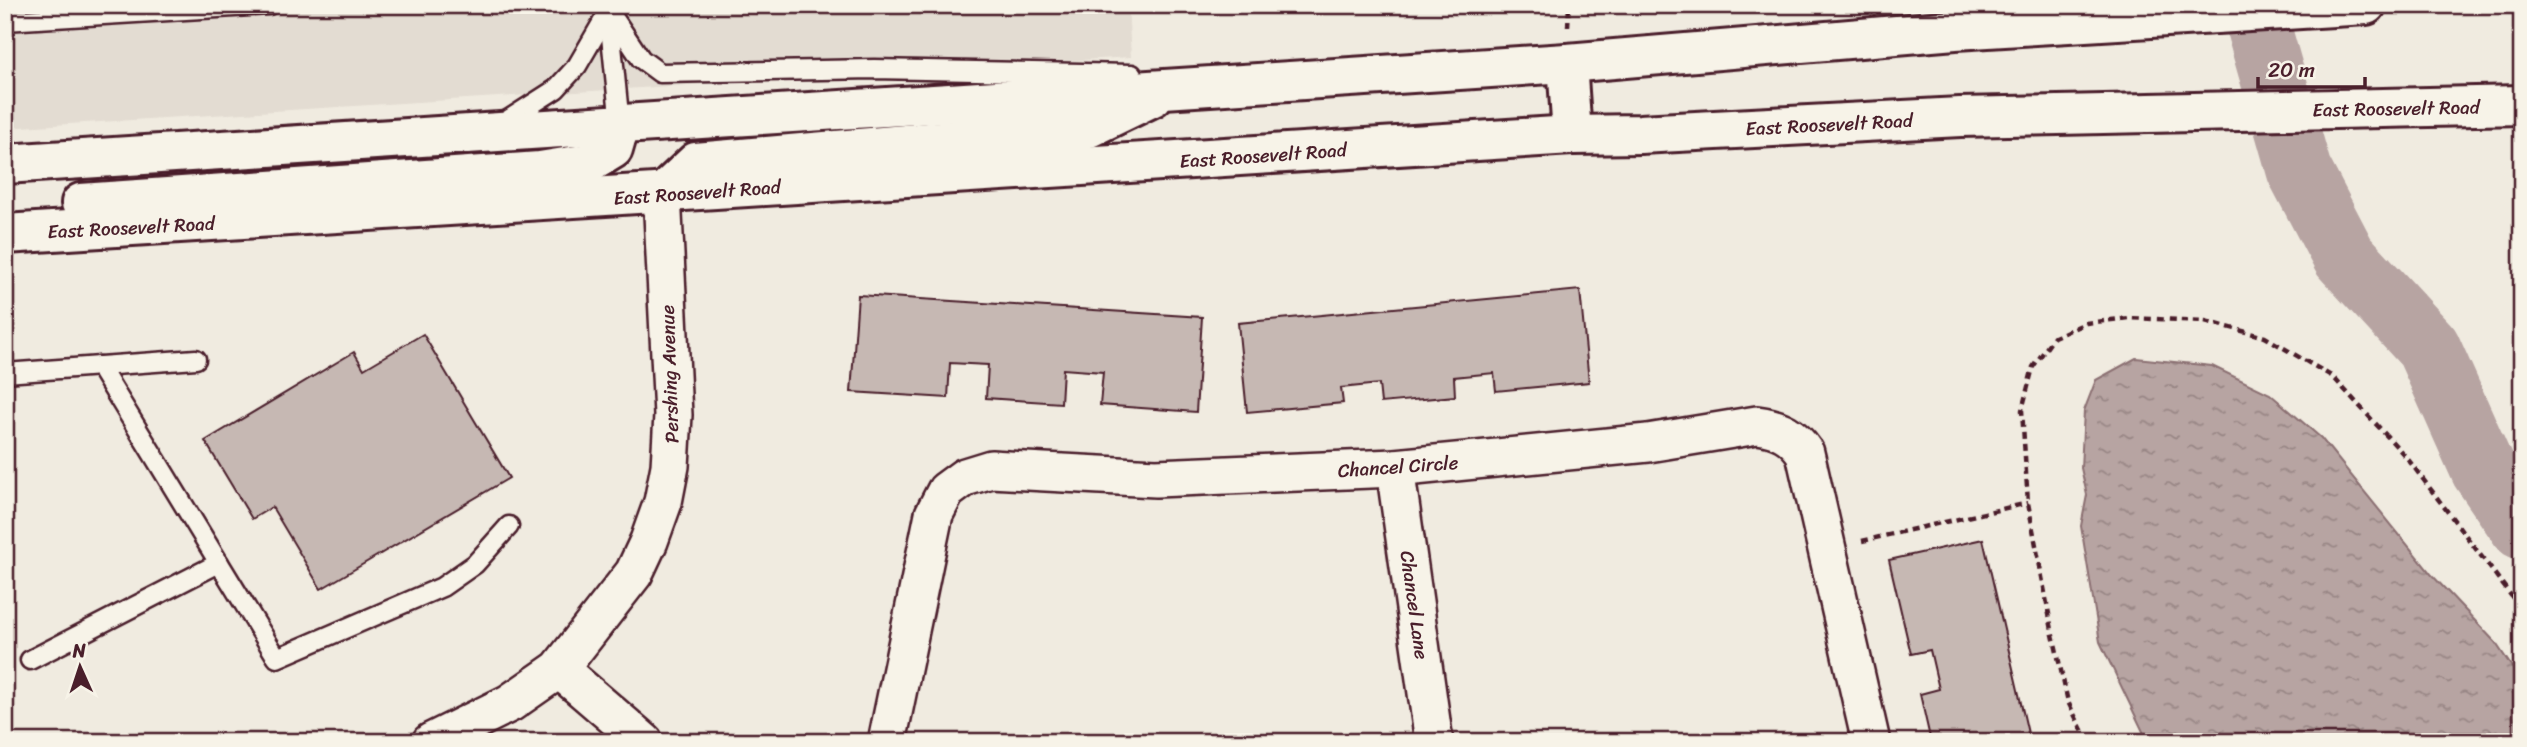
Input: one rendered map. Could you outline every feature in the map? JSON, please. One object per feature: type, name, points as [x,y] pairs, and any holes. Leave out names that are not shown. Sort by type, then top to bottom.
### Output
[{"type":"main road","points":[[5,164],[1567,63],[1955,30],[2366,5]]},
{"type":"main road","points":[[1567,63],[1572,135]]},
{"type":"main road","points":[[662,194],[696,162],[1089,128],[1170,88]]},
{"type":"main road","name":"East Roosevelt Road","points":[[5,234],[1572,135],[1640,134],[1960,117],[2522,105]]},
{"type":"main road","points":[[5,208],[540,171],[590,163],[612,149],[620,125]]},
{"type":"street","name":"Pershing Avenue","points":[[431,742],[510,703],[559,669],[634,573],[649,541],[663,502],[670,466],[673,415],[662,194]]},
{"type":"street","name":"Chancel Circle","points":[[887,742],[933,514],[946,491],[965,477],[991,469],[1156,478],[1395,468],[1648,443],[1757,425],[1786,432],[1797,441],[1805,453],[1871,742]]},
{"type":"street","name":"Chancel Lane","points":[[1395,468],[1434,742]]},
{"type":"street","points":[[559,669],[644,742]]},
{"type":"lane","points":[[5,21],[270,5]]},
{"type":"lane","points":[[609,8],[641,59],[660,73],[874,69],[1337,78]]},
{"type":"lane","points":[[609,8],[620,125]]},
{"type":"lane","points":[[484,134],[556,89],[577,66],[609,8]]},
{"type":"lane","points":[[5,373],[196,359]]},
{"type":"lane","points":[[99,366],[277,659],[442,587],[475,564],[509,526]]},
{"type":"lane","points":[[30,660],[219,563]]},
{"type":"path","points":[[2088,742],[2068,702],[2052,630],[2028,503],[2022,410],[2033,367],[2054,337],[2086,323],[2118,319],[2205,321],[2265,337],[2333,377],[2407,458],[2522,610]]},
{"type":"path","points":[[1828,548],[2028,503]]},
{"type":"shaded area","points":[[5,5],[1128,5],[1131,57],[5,128]]},
{"type":"water","points":[[2136,358],[2212,366],[2270,394],[2321,438],[2431,574],[2495,642],[2522,682],[2522,742],[2148,742],[2100,642],[2081,526],[2087,495],[2081,468],[2084,411],[2096,380]]},
{"type":"building","points":[[1580,290],[1589,382],[1496,391],[1494,373],[1454,377],[1455,396],[1381,403],[1379,384],[1341,388],[1343,403],[1247,412],[1238,323]]},
{"type":"building","points":[[858,295],[1202,317],[1196,412],[1100,405],[1103,372],[1063,369],[1061,403],[986,398],[988,365],[950,363],[948,398],[851,392]]},
{"type":"building","points":[[423,334],[509,478],[321,589],[272,507],[252,519],[205,441],[354,352],[364,369]]},
{"type":"building","points":[[1983,539],[2030,742],[1931,742],[1920,694],[1939,689],[1930,650],[1911,654],[1889,560]]},
{"type":"waterway","points":[[2252,5],[2299,170],[2344,256],[2428,347],[2483,470],[2522,527]]}]
